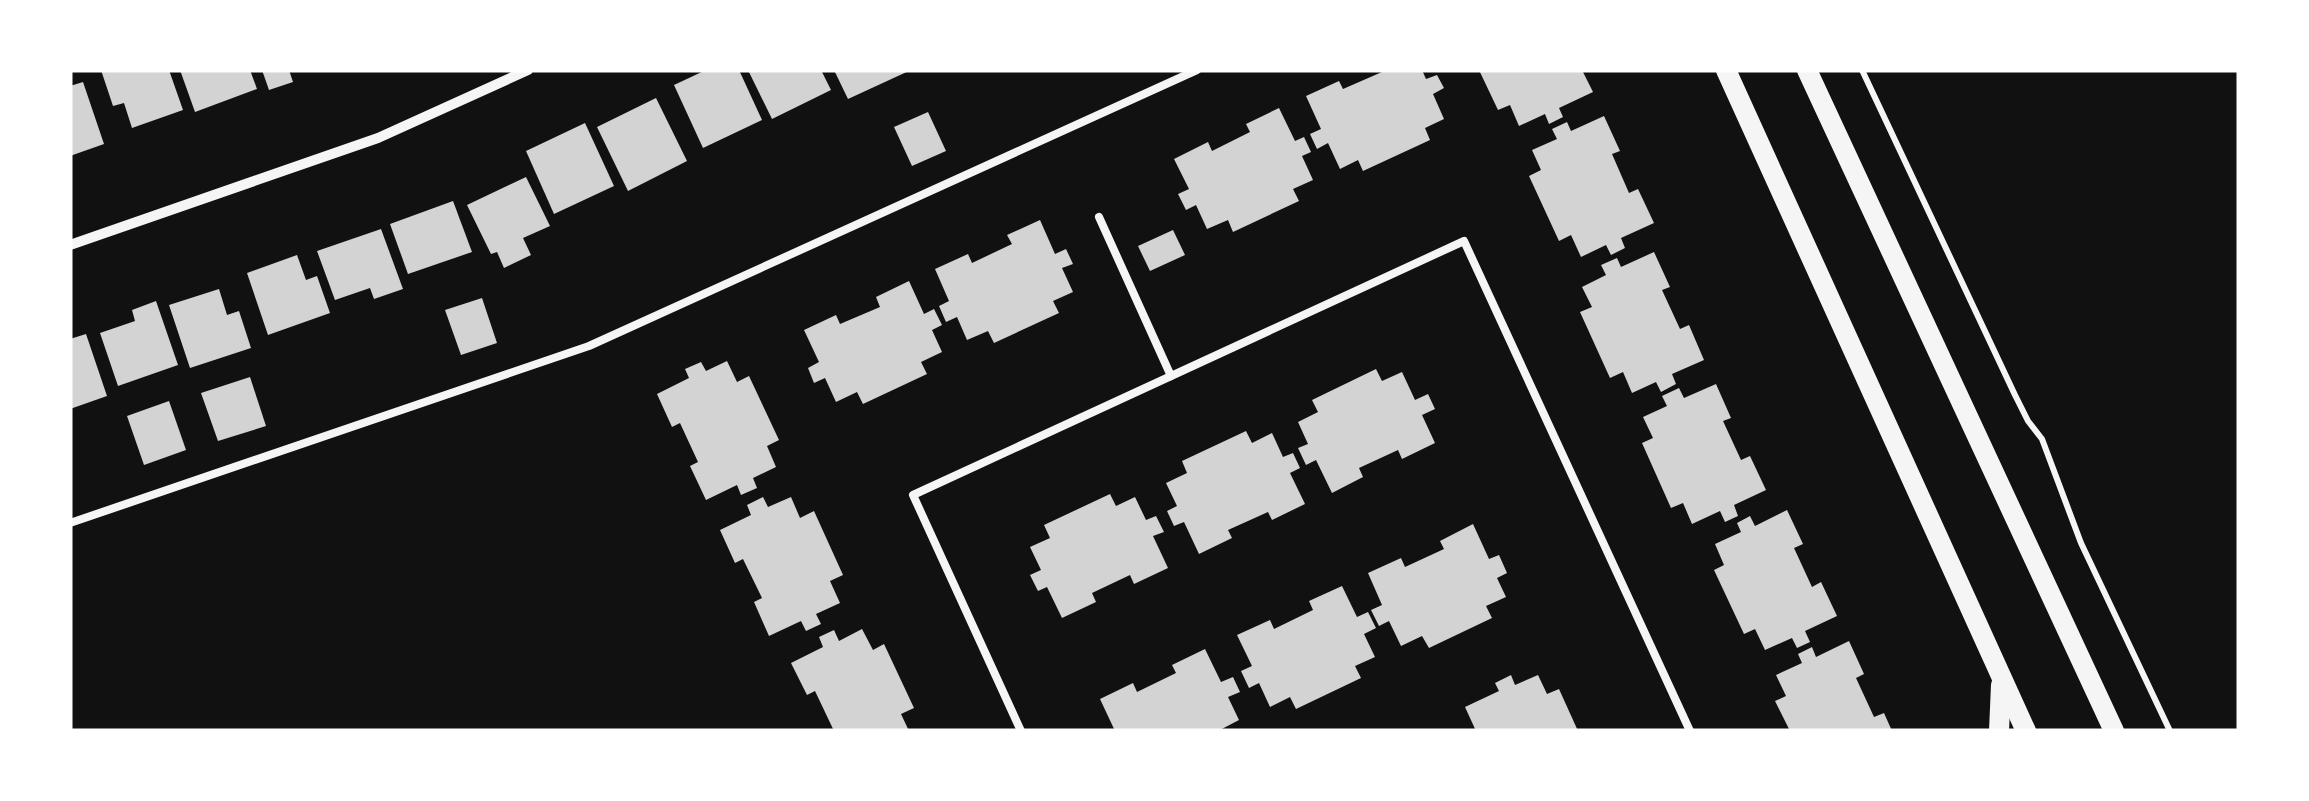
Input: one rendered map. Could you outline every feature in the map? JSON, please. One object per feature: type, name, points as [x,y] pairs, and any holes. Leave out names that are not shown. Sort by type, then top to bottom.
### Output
[{"type":"main road","points":[[1726,70],[2026,731]]},
{"type":"main road","points":[[1806,70],[2114,731]]},
{"type":"main road","points":[[1999,731],[2002,678]]},
{"type":"street","points":[[70,245],[378,138],[528,70]]},
{"type":"lane","points":[[70,522],[590,346],[1198,70]]},
{"type":"lane","points":[[1098,218],[1170,376]]},
{"type":"lane","points":[[1022,731],[913,495],[1464,241],[1690,731]]},
{"type":"path","points":[[1862,70],[2028,421],[2042,439],[2081,543],[2170,731]]},
{"type":"building","points":[[101,70],[169,70],[183,110],[132,128],[124,103],[113,106]]},
{"type":"building","points":[[180,70],[250,70],[257,89],[195,112]]},
{"type":"building","points":[[262,70],[289,70],[293,82],[269,90]]},
{"type":"building","points":[[706,70],[739,70],[762,120],[703,148],[674,85]]},
{"type":"building","points":[[748,70],[821,70],[831,90],[772,119]]},
{"type":"building","points":[[834,70],[911,70],[848,99]]},
{"type":"building","points":[[1381,70],[1422,70],[1426,79],[1437,75],[1444,88],[1433,94],[1444,119],[1425,128],[1430,140],[1363,171],[1358,160],[1340,169],[1328,143],[1317,149],[1310,134],[1321,129],[1306,96],[1339,81],[1343,89]]},
{"type":"building","points":[[1479,70],[1582,70],[1593,92],[1559,108],[1563,117],[1549,124],[1545,114],[1519,126],[1510,105],[1498,110]]},
{"type":"building","points":[[83,82],[104,144],[70,156],[70,86]]},
{"type":"building","points":[[656,98],[687,161],[628,191],[597,127]]},
{"type":"building","points":[[1279,108],[1295,141],[1304,137],[1311,152],[1302,156],[1313,180],[1293,189],[1299,201],[1233,232],[1228,220],[1207,229],[1196,205],[1186,210],[1178,194],[1189,189],[1174,159],[1208,142],[1212,151],[1250,132],[1246,124]]},
{"type":"building","points":[[928,112],[946,151],[912,166],[894,127]]},
{"type":"building","points":[[1604,116],[1620,151],[1612,154],[1629,193],[1638,189],[1654,223],[1621,238],[1625,248],[1611,255],[1606,245],[1581,257],[1571,235],[1559,241],[1529,176],[1541,170],[1532,150],[1557,139],[1552,129],[1567,122],[1571,131]]},
{"type":"building","points":[[585,123],[614,186],[554,214],[526,151]]},
{"type":"building","points":[[526,177],[550,226],[523,238],[531,255],[504,268],[497,252],[491,254],[467,205]]},
{"type":"building","points":[[453,201],[472,252],[408,274],[390,224]]},
{"type":"building","points":[[1040,220],[1055,254],[1066,249],[1073,264],[1062,268],[1073,292],[1053,301],[1059,313],[994,343],[988,331],[967,340],[957,317],[946,322],[939,306],[949,301],[935,269],[968,254],[972,263],[1012,244],[1007,235]]},
{"type":"building","points":[[381,229],[403,289],[374,299],[370,288],[335,300],[317,251]]},
{"type":"building","points":[[1173,230],[1185,255],[1150,271],[1138,246]]},
{"type":"building","points":[[1654,252],[1670,287],[1662,290],[1680,329],[1689,325],[1704,360],[1672,374],[1676,384],[1661,392],[1656,382],[1632,393],[1623,372],[1610,378],[1580,312],[1592,307],[1582,287],[1606,275],[1601,265],[1617,258],[1621,267]]},
{"type":"building","points":[[297,255],[306,280],[317,276],[330,313],[268,335],[247,273]]},
{"type":"building","points":[[909,281],[924,314],[934,309],[942,325],[932,330],[942,352],[921,362],[927,374],[863,404],[857,392],[836,402],[825,378],[814,383],[808,368],[819,362],[804,330],[836,315],[840,324],[880,307],[876,297]]},
{"type":"building","points":[[219,289],[227,315],[239,311],[251,348],[190,368],[169,305]]},
{"type":"building","points":[[482,298],[497,343],[461,355],[445,310]]},
{"type":"building","points":[[156,301],[178,365],[118,386],[100,333],[135,321],[132,310]]},
{"type":"building","points":[[86,334],[107,396],[70,409],[70,339]]},
{"type":"building","points":[[727,361],[737,382],[749,376],[779,440],[767,446],[776,467],[753,478],[757,488],[741,495],[737,485],[706,500],[690,466],[698,462],[680,423],[672,427],[657,394],[689,378],[685,369],[701,362],[706,371]]},
{"type":"building","points":[[1376,369],[1382,381],[1402,372],[1415,400],[1428,394],[1435,409],[1422,415],[1435,443],[1402,459],[1398,450],[1359,468],[1363,477],[1332,493],[1316,460],[1306,465],[1298,448],[1308,444],[1298,422],[1318,412],[1312,400]]},
{"type":"building","points":[[250,377],[266,426],[218,441],[201,393]]},
{"type":"building","points":[[1716,384],[1731,418],[1723,421],[1741,460],[1750,456],[1766,490],[1734,505],[1738,516],[1725,522],[1720,511],[1692,524],[1683,503],[1671,508],[1642,443],[1653,438],[1643,417],[1667,406],[1662,396],[1679,388],[1684,398]]},
{"type":"building","points":[[169,401],[186,450],[144,465],[127,416]]},
{"type":"building","points":[[1246,431],[1252,443],[1272,433],[1283,457],[1293,453],[1300,468],[1290,473],[1305,504],[1272,520],[1268,512],[1228,530],[1232,538],[1199,554],[1184,522],[1174,526],[1167,511],[1177,506],[1166,483],[1187,473],[1182,461]]},
{"type":"building","points":[[1110,494],[1116,506],[1135,497],[1146,520],[1156,516],[1164,532],[1153,536],[1168,568],[1134,584],[1130,575],[1092,593],[1096,602],[1062,618],[1047,587],[1038,591],[1030,575],[1041,570],[1030,547],[1050,538],[1044,525]]},
{"type":"building","points":[[763,497],[768,507],[791,497],[800,518],[814,511],[843,575],[830,581],[840,603],[816,614],[821,624],[806,631],[801,621],[769,636],[754,602],[762,598],[743,559],[735,563],[720,530],[751,515],[747,505]]},
{"type":"building","points":[[1787,510],[1803,544],[1794,548],[1812,587],[1821,582],[1837,616],[1805,631],[1810,642],[1797,648],[1792,638],[1765,650],[1755,629],[1744,634],[1714,570],[1724,565],[1715,544],[1741,532],[1737,523],[1750,516],[1755,526]]},
{"type":"building","points":[[1473,524],[1489,559],[1499,555],[1507,573],[1497,578],[1506,597],[1486,606],[1492,618],[1429,648],[1422,636],[1401,646],[1389,621],[1379,626],[1371,610],[1382,605],[1368,573],[1401,558],[1405,567],[1444,549],[1440,541]]},
{"type":"building","points":[[1342,586],[1357,617],[1368,612],[1376,628],[1364,634],[1375,657],[1355,666],[1361,678],[1296,709],[1290,697],[1270,707],[1259,683],[1249,688],[1241,671],[1252,666],[1237,635],[1270,620],[1274,629],[1313,610],[1309,601]]},
{"type":"building","points":[[862,629],[873,650],[884,644],[914,708],[901,714],[909,731],[834,731],[815,691],[807,695],[791,663],[823,647],[819,637],[834,630],[839,641]]},
{"type":"building","points":[[1849,641],[1864,674],[1856,678],[1874,717],[1884,713],[1892,731],[1790,731],[1775,701],[1786,696],[1776,675],[1802,663],[1798,654],[1812,647],[1816,657]]},
{"type":"building","points":[[1205,649],[1221,682],[1233,677],[1240,692],[1228,697],[1239,720],[1218,731],[1115,731],[1100,699],[1133,683],[1137,692],[1176,673],[1172,665]]},
{"type":"building","points":[[1511,675],[1515,685],[1538,675],[1547,694],[1559,689],[1578,731],[1476,731],[1465,707],[1499,691],[1495,683]]}]
